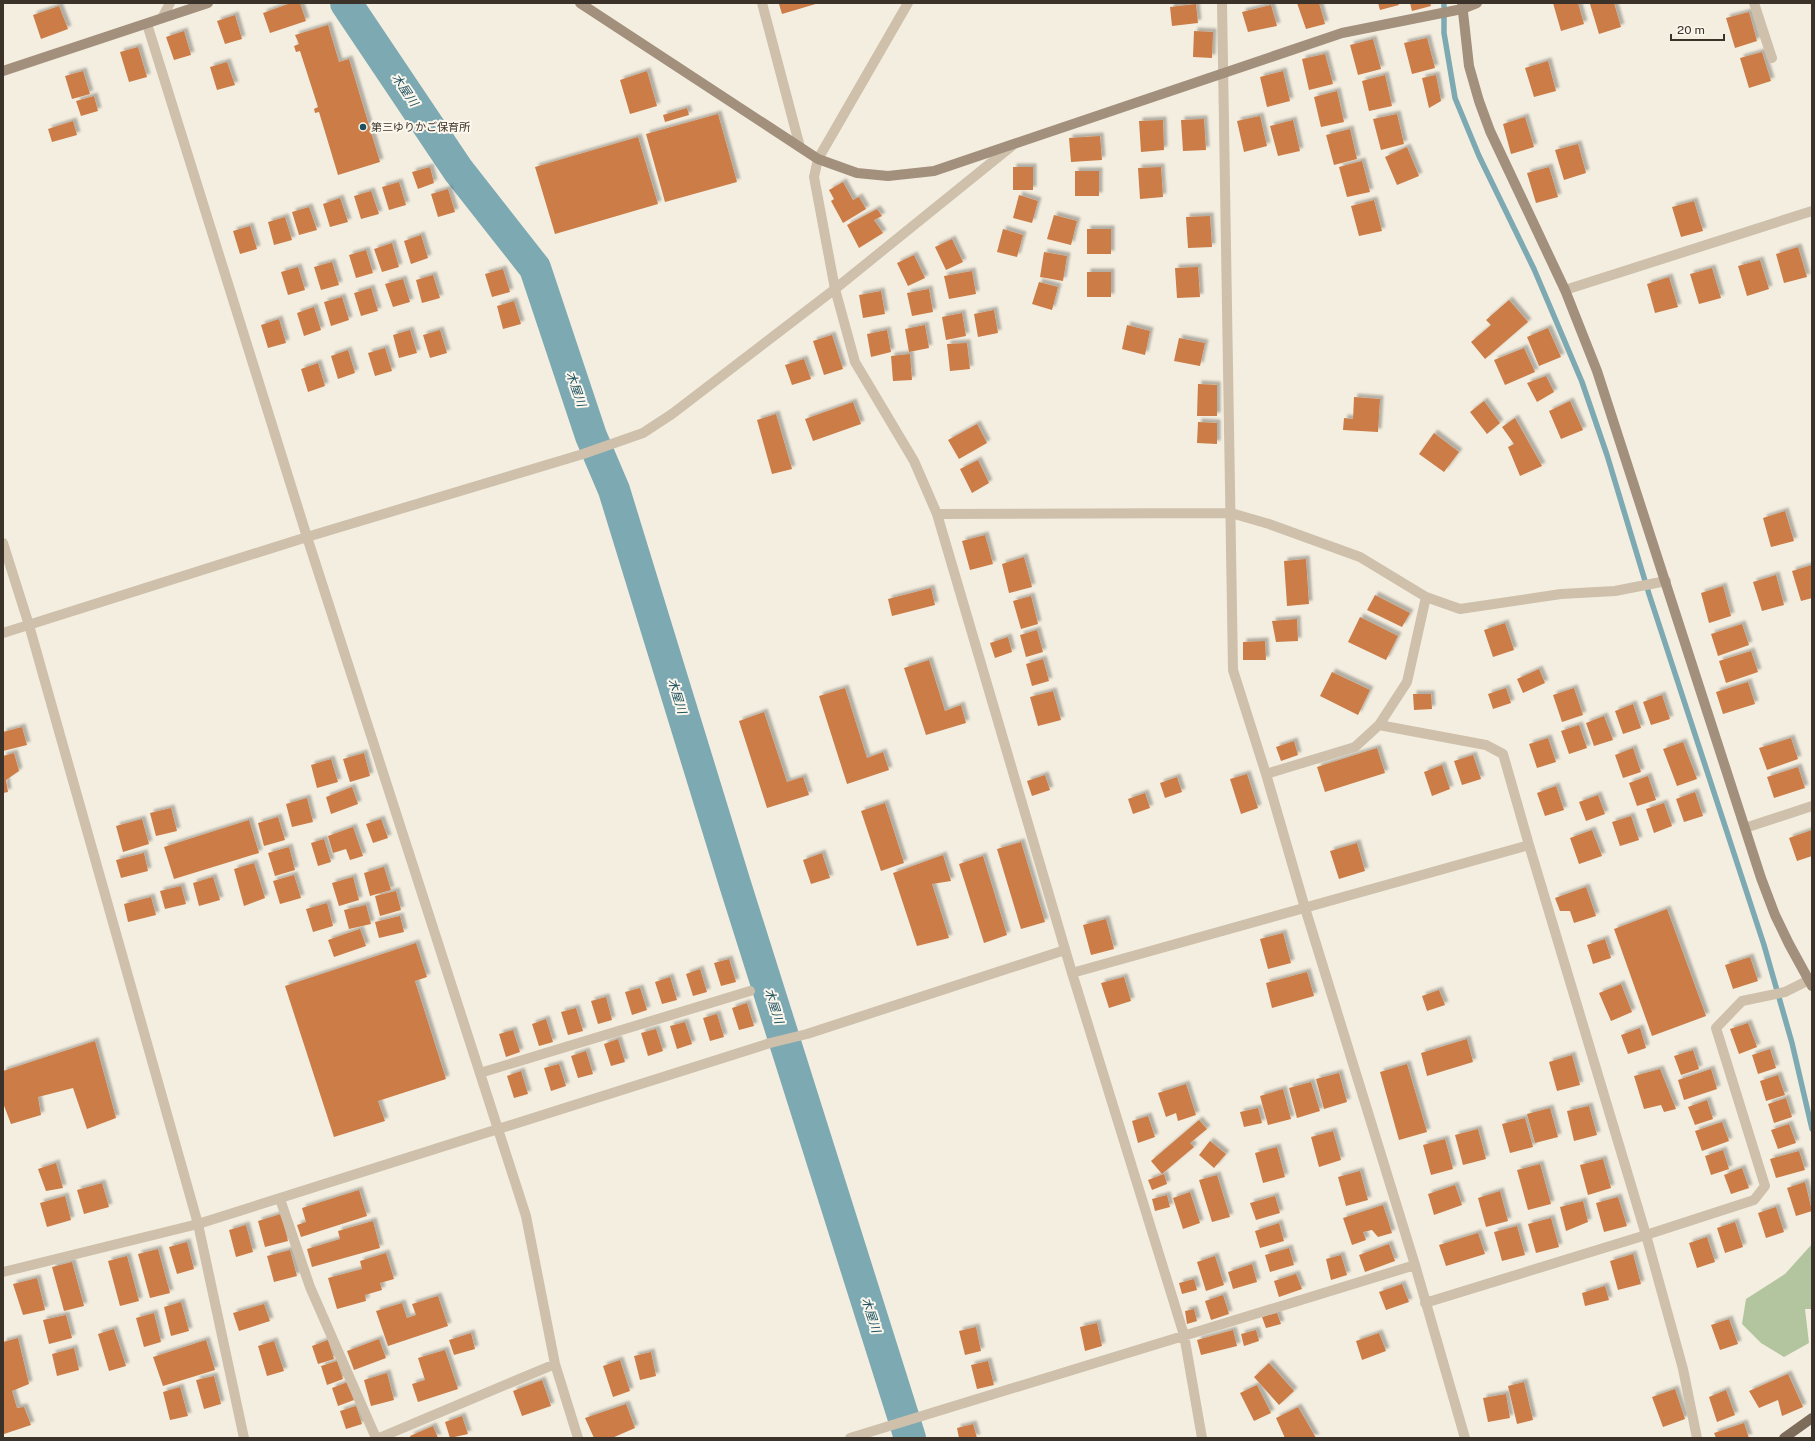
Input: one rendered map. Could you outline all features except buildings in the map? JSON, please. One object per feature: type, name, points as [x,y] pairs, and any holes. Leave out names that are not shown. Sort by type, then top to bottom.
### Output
[{"type":"main road","points":[[1784,1438],[1812,1418]]},
{"type":"street","points":[[162,18],[170,3]]},
{"type":"street","points":[[3,71],[208,3]]},
{"type":"street","points":[[580,3],[818,159],[857,173],[888,176],[934,171],[1342,33],[1478,3]]},
{"type":"street","points":[[762,3],[800,147]]},
{"type":"street","points":[[908,3],[818,159],[814,177],[835,289],[854,362],[914,461],[938,514],[1065,950],[1184,1335],[1202,1438]]},
{"type":"street","points":[[1222,3],[1233,670],[1415,1265],[1465,1438]]},
{"type":"street","points":[[1754,3],[1772,58]]},
{"type":"street","points":[[1426,1303],[1754,1200],[1765,1186],[1716,1028],[1742,1001],[1786,992],[1811,983],[1775,915],[1745,828],[1597,371],[1565,290],[1490,131],[1479,101],[1469,66],[1462,6]]},
{"type":"street","points":[[146,24],[307,537],[526,1216],[554,1364],[578,1438]]},
{"type":"street","points":[[3,633],[307,537],[612,445],[643,433],[672,414],[835,289],[1014,144]]},
{"type":"street","points":[[1565,290],[1812,211]]},
{"type":"street","points":[[938,514],[1231,513],[1269,524],[1360,557],[1426,598],[1460,609],[1561,594],[1615,592],[1666,581]]},
{"type":"street","points":[[3,543],[29,625],[198,1224],[244,1438]]},
{"type":"street","points":[[1266,774],[1355,746],[1379,725],[1407,682],[1426,598]]},
{"type":"street","points":[[1379,725],[1486,745],[1503,754],[1646,1235],[1683,1369],[1697,1438]]},
{"type":"street","points":[[1745,828],[1812,806]]},
{"type":"street","points":[[1072,973],[1529,845]]},
{"type":"street","points":[[3,1272],[198,1224],[770,1043],[807,1034],[1065,950]]},
{"type":"street","points":[[480,1073],[750,991]]},
{"type":"street","points":[[280,1199],[310,1287],[377,1438],[554,1364]]},
{"type":"street","points":[[850,1438],[1415,1265]]},
{"type":"green space","points":[[1812,1244],[1812,1309],[1805,1309],[1809,1343],[1784,1357],[1761,1343],[1742,1324],[1746,1299],[1785,1274]]},
{"type":"waterway","name":"木屋川","points":[[346,3],[458,170],[535,268],[591,436],[614,490],[735,884],[910,1438]]},
{"type":"waterway","points":[[1444,3],[1444,33],[1455,98],[1479,156],[1534,269],[1582,382],[1607,455],[1649,594],[1764,945],[1792,1043],[1812,1129]]},
{"type":"place","name":"第三ゆりかご保育所","points":[[363,127]]}]
